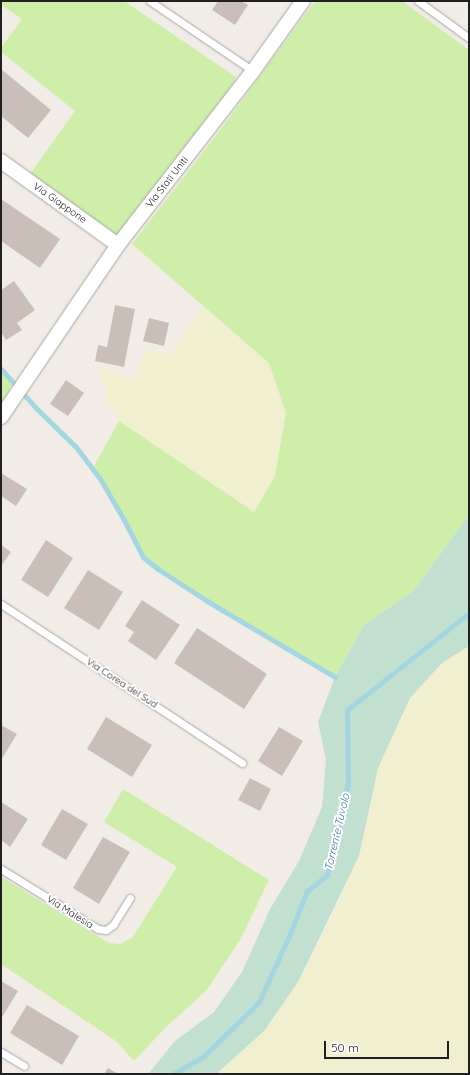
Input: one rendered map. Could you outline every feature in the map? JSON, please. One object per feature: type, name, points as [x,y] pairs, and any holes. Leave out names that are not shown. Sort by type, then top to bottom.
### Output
[{"type":"street","name":"Via Stati Uniti","points":[[2,416],[35,365],[118,245],[253,71],[303,1]]},
{"type":"street","name":"Via Giappone","points":[[1,161],[118,245]]},
{"type":"lane","points":[[150,1],[253,71]]},
{"type":"lane","points":[[418,1],[469,38]]},
{"type":"lane","name":"Via Corea del Sud","points":[[1,604],[242,763]]},
{"type":"lane","name":"Via Malesia","points":[[1,869],[98,928],[106,930],[113,925],[130,898]]},
{"type":"lane","points":[[1,1052],[24,1066]]},
{"type":"green space","points":[[1,1],[124,1],[236,77],[234,87],[120,235],[114,237],[30,174],[75,111],[1,52],[1,48],[22,19],[1,5]]},
{"type":"green space","points":[[315,1],[402,1],[469,50],[469,515],[413,591],[364,625],[335,677],[207,601],[158,569],[143,557],[123,518],[93,468],[119,421],[254,512],[275,476],[286,413],[269,363],[132,244],[221,129]]},
{"type":"green space","points":[[203,307],[269,363],[286,413],[275,476],[254,513],[119,421],[108,401],[100,367],[135,380],[145,349],[170,355]]},
{"type":"green space","points":[[1,369],[13,383],[1,404]]},
{"type":"green space","points":[[469,515],[469,646],[442,663],[410,698],[378,768],[359,856],[298,982],[264,1031],[216,1074],[148,1074],[175,1041],[214,1012],[242,972],[270,909],[299,861],[322,807],[326,760],[318,722],[335,677],[364,625],[413,591]]},
{"type":"green space","points":[[469,646],[469,1074],[216,1074],[264,1031],[298,982],[324,932],[359,856],[378,768],[410,698],[442,663]]},
{"type":"green space","points":[[123,789],[269,880],[240,940],[206,991],[167,1026],[134,1061],[116,1041],[1,964],[1,877],[109,943],[120,944],[132,938],[177,867],[104,822]]},
{"type":"building","points":[[218,1],[241,1],[248,5],[235,25],[212,10]]},
{"type":"building","points":[[1,69],[51,110],[28,138],[1,116]]},
{"type":"building","points":[[1,199],[60,239],[40,268],[1,241]]},
{"type":"building","points":[[14,281],[35,310],[17,323],[22,330],[6,340],[1,332],[1,290]]},
{"type":"building","points":[[115,305],[135,309],[124,367],[95,361],[98,345],[107,347]]},
{"type":"building","points":[[149,318],[169,323],[164,346],[143,341]]},
{"type":"building","points":[[66,380],[84,393],[68,416],[50,404]]},
{"type":"building","points":[[1,473],[27,489],[16,506],[1,496]]},
{"type":"building","points":[[46,540],[73,558],[48,597],[21,580]]},
{"type":"building","points":[[1,545],[11,552],[1,566]]},
{"type":"building","points":[[88,570],[123,592],[99,630],[64,608]]},
{"type":"building","points":[[142,600],[180,625],[156,660],[128,641],[134,632],[125,626]]},
{"type":"building","points":[[197,628],[267,674],[244,709],[174,663]]},
{"type":"building","points":[[106,717],[152,745],[132,777],[87,749]]},
{"type":"building","points":[[1,725],[17,734],[1,760]]},
{"type":"building","points":[[279,727],[303,741],[282,776],[258,761]]},
{"type":"building","points":[[250,778],[271,789],[260,811],[238,800]]},
{"type":"building","points":[[1,802],[28,819],[10,847],[1,840]]},
{"type":"building","points":[[62,809],[88,824],[66,860],[41,845]]},
{"type":"building","points":[[103,837],[130,852],[99,904],[73,888]]},
{"type":"building","points":[[1,981],[18,991],[1,1019]]},
{"type":"building","points":[[27,1005],[79,1036],[62,1065],[10,1033]]},
{"type":"building","points":[[108,1068],[118,1074],[104,1074]]},
{"type":"waterway","points":[[1,369],[36,408],[76,447],[99,477],[123,518],[143,557],[158,569],[207,601],[335,677]]},
{"type":"waterway","name":"Torrente Tuvolo","points":[[173,1074],[204,1056],[259,1002],[289,936],[307,891],[327,875],[348,783],[347,710],[469,613]]}]
